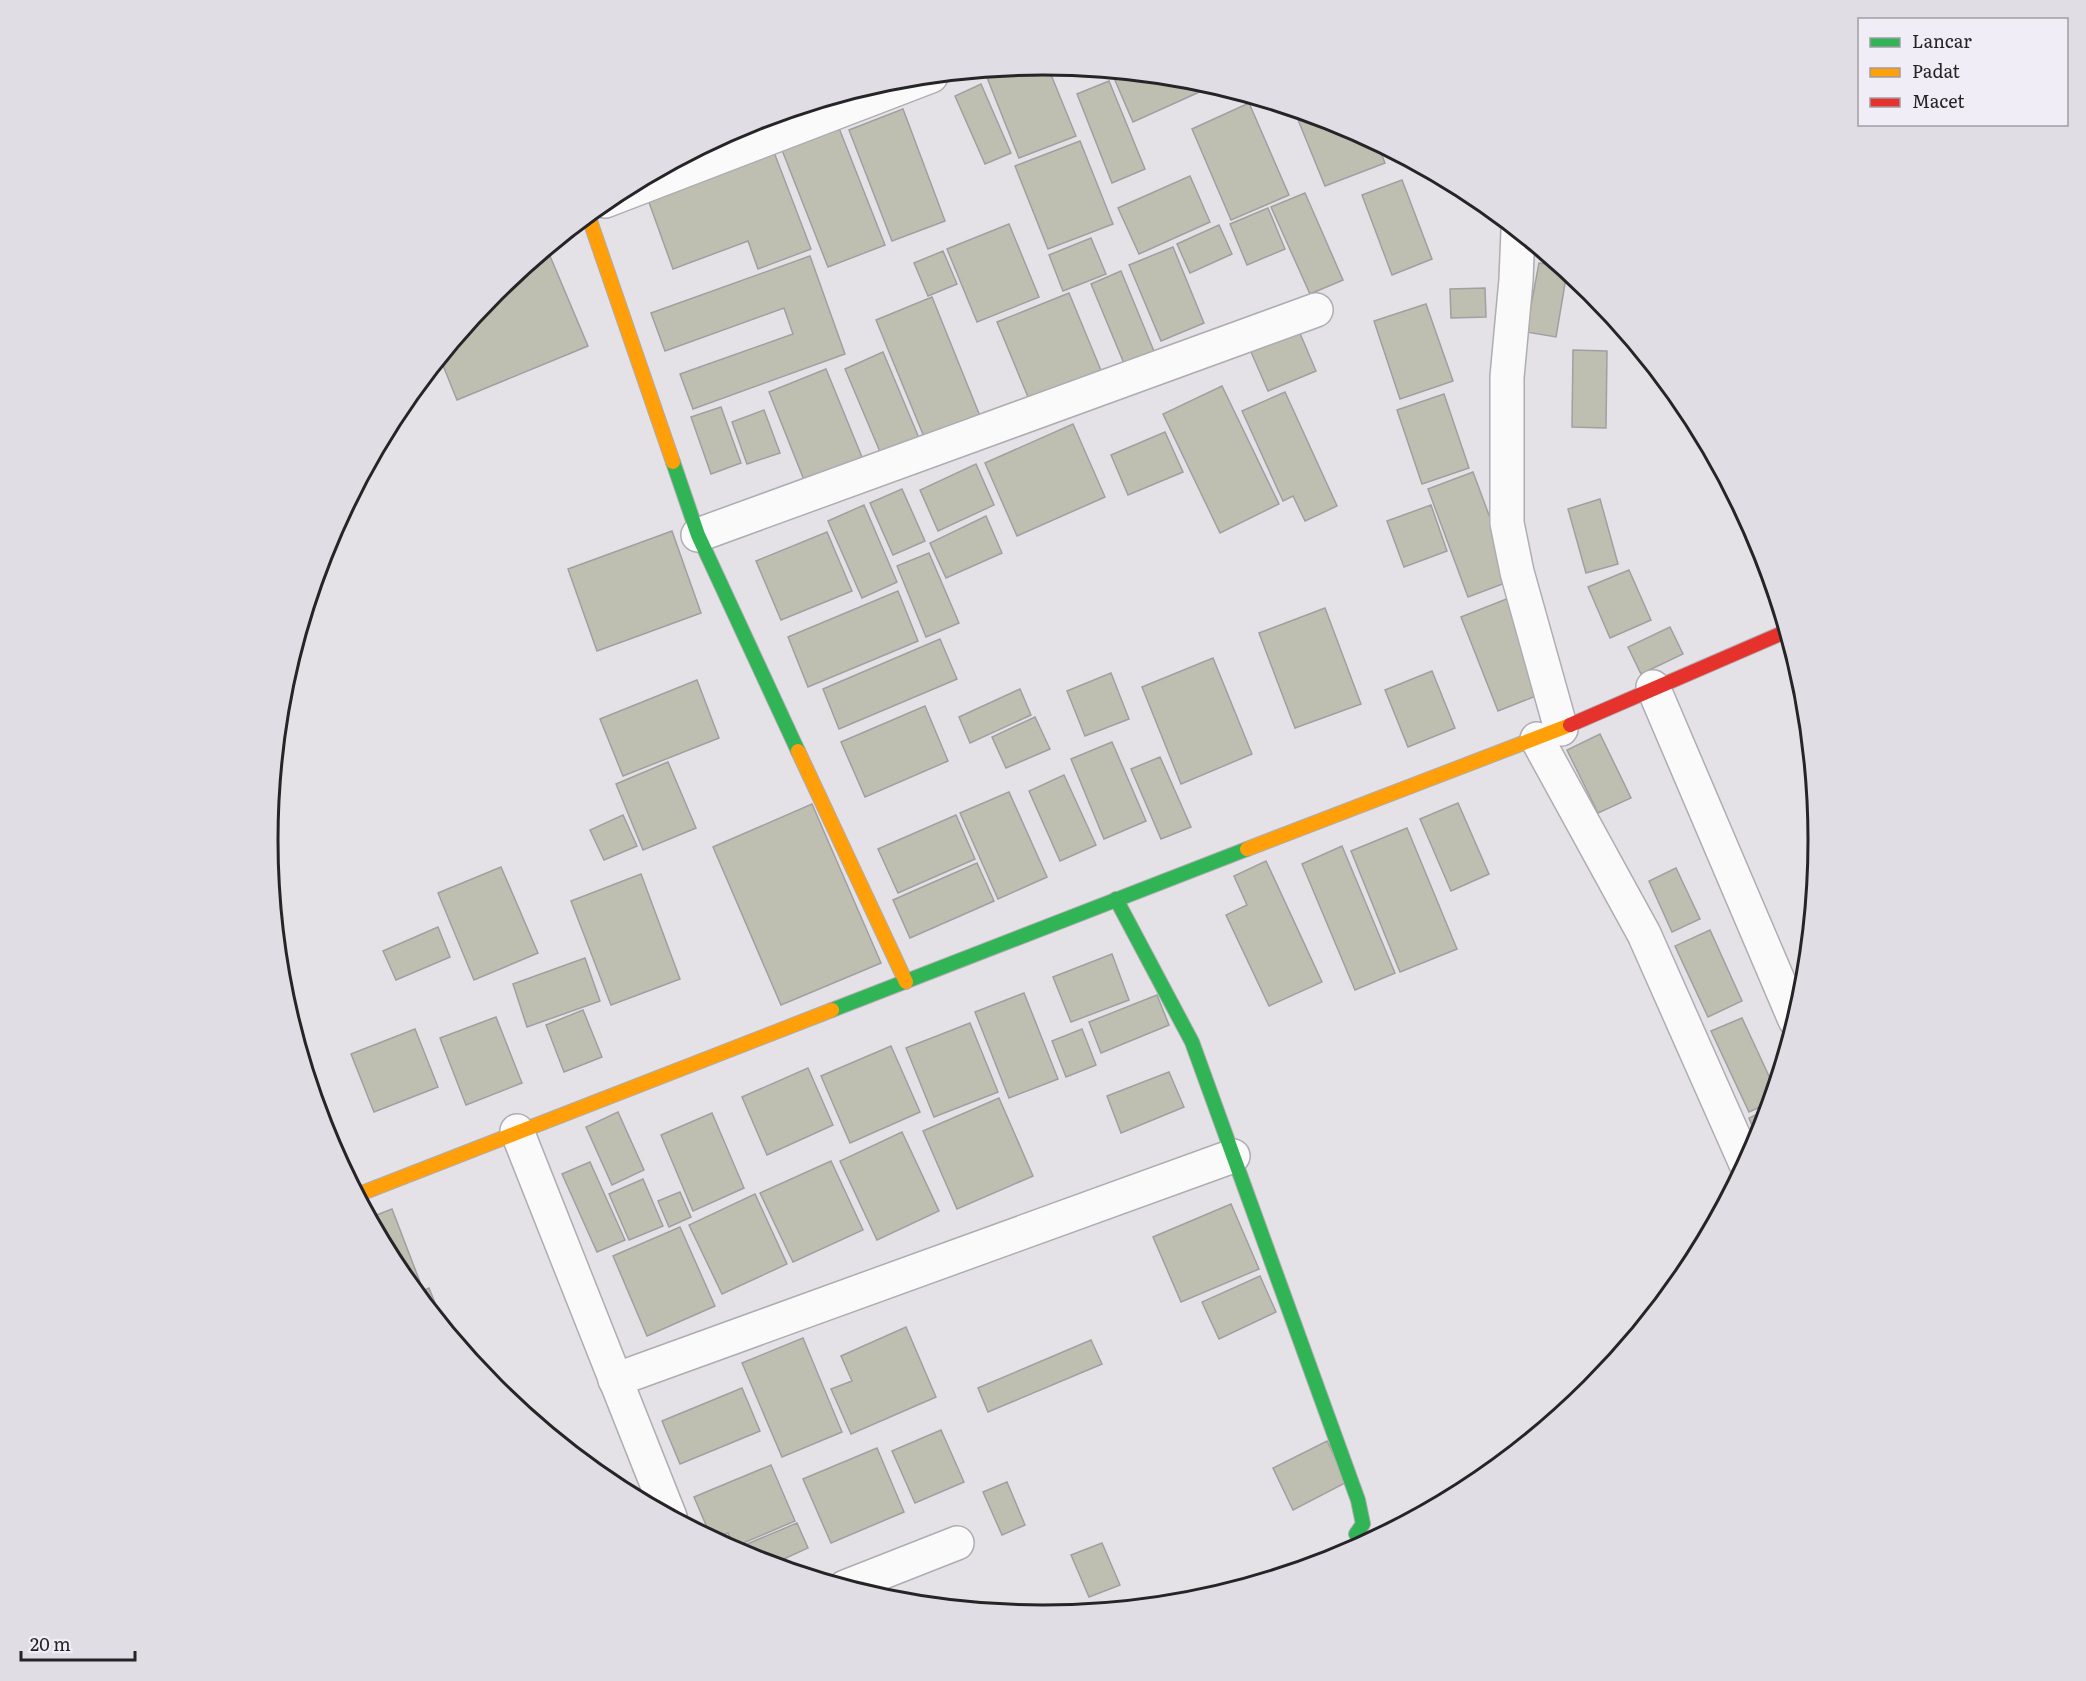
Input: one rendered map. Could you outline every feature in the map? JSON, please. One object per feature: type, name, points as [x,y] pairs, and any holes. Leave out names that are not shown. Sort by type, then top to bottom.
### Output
[{"type":"street","points":[[653,183],[890,91]]},
{"type":"street","points":[[591,223],[698,535],[906,982]]},
{"type":"street","points":[[1518,240],[1507,377],[1507,523],[1549,734],[1644,934],[1741,1153]]},
{"type":"street","points":[[698,535],[1316,310]]},
{"type":"street","points":[[363,1192],[1116,899],[1549,734],[1780,634]]},
{"type":"street","points":[[1653,687],[1790,1006]]},
{"type":"street","points":[[1116,899],[1192,1042],[1358,1500],[1362,1524],[1356,1534]]},
{"type":"street","points":[[517,1131],[666,1506]]},
{"type":"street","points":[[615,1380],[1233,1156]]},
{"type":"street","points":[[856,1583],[957,1543]]},
{"type":"building","points":[[1051,75],[1076,136],[1019,158],[987,78]]},
{"type":"building","points":[[1115,79],[1200,92],[1133,122]]},
{"type":"building","points":[[1109,81],[1145,169],[1112,183],[1077,94]]},
{"type":"building","points":[[981,84],[1011,153],[985,164],[955,96]]},
{"type":"building","points":[[1249,104],[1289,195],[1231,220],[1192,129]]},
{"type":"building","points":[[903,109],[945,221],[892,241],[849,130]]},
{"type":"building","points":[[1298,119],[1336,133],[1381,154],[1385,163],[1325,186]]},
{"type":"building","points":[[837,123],[885,245],[828,267],[780,145]]},
{"type":"building","points":[[1080,141],[1113,224],[1048,249],[1015,166]]},
{"type":"building","points":[[772,147],[811,249],[758,269],[748,241],[673,269],[646,194]]},
{"type":"building","points":[[1190,176],[1210,222],[1139,254],[1118,208]]},
{"type":"building","points":[[1402,180],[1432,259],[1392,275],[1362,195]]},
{"type":"building","points":[[1305,193],[1343,280],[1310,294],[1271,207]]},
{"type":"building","points":[[1268,208],[1285,249],[1247,265],[1230,224]]},
{"type":"building","points":[[1009,224],[1039,297],[977,322],[947,249]]},
{"type":"building","points":[[1219,225],[1232,254],[1190,273],[1177,244]]},
{"type":"building","points":[[1091,238],[1106,274],[1063,291],[1049,255]]},
{"type":"building","points":[[1173,247],[1204,323],[1161,341],[1129,265]]},
{"type":"building","points":[[943,251],[957,284],[928,296],[914,263]]},
{"type":"building","points":[[550,255],[588,346],[457,400],[443,365],[502,299]]},
{"type":"building","points":[[810,256],[845,354],[693,409],[680,374],[793,334],[784,308],[665,351],[651,313]]},
{"type":"building","points":[[1539,263],[1547,264],[1565,281],[1556,337],[1526,332]]},
{"type":"building","points":[[1121,271],[1158,361],[1128,373],[1091,284]]},
{"type":"building","points":[[1485,288],[1486,317],[1451,318],[1450,289]]},
{"type":"building","points":[[1069,293],[1105,380],[1033,409],[997,322]]},
{"type":"building","points":[[932,297],[982,421],[927,444],[876,320]]},
{"type":"building","points":[[1426,304],[1453,381],[1400,399],[1374,321]]},
{"type":"building","points":[[1299,331],[1316,371],[1268,391],[1251,352]]},
{"type":"building","points":[[1573,350],[1607,351],[1606,428],[1572,427]]},
{"type":"building","points":[[883,352],[919,438],[881,454],[845,369]]},
{"type":"building","points":[[826,369],[864,462],[806,485],[769,392]]},
{"type":"building","points":[[1222,386],[1279,504],[1220,533],[1163,414]]},
{"type":"building","points":[[1285,392],[1337,506],[1305,521],[1293,496],[1283,501],[1242,411]]},
{"type":"building","points":[[1444,394],[1469,468],[1422,484],[1397,410]]},
{"type":"building","points":[[721,407],[741,463],[711,474],[691,417]]},
{"type":"building","points":[[764,410],[780,453],[747,464],[732,422]]},
{"type":"building","points":[[1073,424],[1105,497],[1017,536],[985,463]]},
{"type":"building","points":[[1165,432],[1183,472],[1128,495],[1111,455]]},
{"type":"building","points":[[976,464],[994,505],[938,531],[920,490]]},
{"type":"building","points":[[1473,472],[1513,580],[1468,597],[1428,489]]},
{"type":"building","points":[[902,489],[925,541],[893,555],[870,503]]},
{"type":"building","points":[[1600,499],[1618,564],[1586,573],[1568,509]]},
{"type":"building","points":[[864,505],[897,582],[862,598],[828,521]]},
{"type":"building","points":[[1431,505],[1447,551],[1404,567],[1387,521]]},
{"type":"building","points":[[986,516],[1002,553],[946,578],[930,543]]},
{"type":"building","points":[[672,531],[701,613],[597,651],[568,569]]},
{"type":"building","points":[[827,532],[852,591],[781,620],[756,561]]},
{"type":"building","points":[[929,553],[959,623],[926,637],[897,566]]},
{"type":"building","points":[[1629,570],[1651,620],[1610,638],[1588,587]]},
{"type":"building","points":[[898,591],[918,641],[808,687],[788,637]]},
{"type":"building","points":[[1509,598],[1546,692],[1498,711],[1461,617]]},
{"type":"building","points":[[1325,608],[1361,704],[1295,728],[1259,633]]},
{"type":"building","points":[[1670,627],[1683,654],[1641,674],[1628,647]]},
{"type":"building","points":[[940,639],[957,679],[839,729],[823,689]]},
{"type":"building","points":[[1213,658],[1252,754],[1181,784],[1142,687]]},
{"type":"building","points":[[1432,671],[1455,728],[1408,747],[1385,690]]},
{"type":"building","points":[[1111,673],[1129,719],[1085,736],[1067,691]]},
{"type":"building","points":[[697,680],[719,738],[623,776],[600,719]]},
{"type":"building","points":[[1020,689],[1031,715],[970,743],[959,717]]},
{"type":"building","points":[[925,706],[948,761],[865,797],[841,742]]},
{"type":"building","points":[[1035,717],[1050,749],[1006,768],[992,737]]},
{"type":"building","points":[[1600,734],[1631,798],[1598,813],[1567,750]]},
{"type":"building","points":[[1112,742],[1146,821],[1104,839],[1071,759]]},
{"type":"building","points":[[1160,757],[1191,827],[1161,839],[1131,769]]},
{"type":"building","points":[[668,762],[696,828],[643,850],[616,784]]},
{"type":"building","points":[[1064,775],[1096,845],[1060,861],[1029,791]]},
{"type":"building","points":[[1009,792],[1047,877],[998,899],[960,813]]},
{"type":"building","points":[[1458,803],[1489,874],[1451,891],[1420,819]]},
{"type":"building","points":[[812,804],[881,963],[781,1005],[713,847]]},
{"type":"building","points":[[623,815],[637,846],[604,860],[590,830]]},
{"type":"building","points":[[956,815],[975,859],[898,893],[878,849]]},
{"type":"building","points":[[1407,828],[1457,949],[1400,972],[1351,851]]},
{"type":"building","points":[[1342,846],[1395,973],[1355,990],[1302,864]]},
{"type":"building","points":[[1266,861],[1322,982],[1269,1006],[1226,915],[1247,905],[1234,876]]},
{"type":"building","points":[[977,863],[994,901],[910,938],[893,900]]},
{"type":"building","points":[[501,867],[538,953],[474,980],[438,893]]},
{"type":"building","points":[[1676,868],[1700,919],[1672,932],[1649,881]]},
{"type":"building","points":[[641,874],[680,979],[611,1005],[571,901]]},
{"type":"building","points":[[438,927],[450,957],[396,980],[383,951]]},
{"type":"building","points":[[1710,930],[1742,1001],[1708,1017],[1675,946]]},
{"type":"building","points":[[1112,954],[1129,1000],[1071,1022],[1053,977]]},
{"type":"building","points":[[585,958],[600,1001],[527,1027],[513,984]]},
{"type":"building","points":[[1024,993],[1058,1079],[1009,1098],[975,1012]]},
{"type":"building","points":[[1157,995],[1169,1025],[1101,1053],[1089,1022]]},
{"type":"building","points":[[583,1010],[602,1057],[564,1072],[546,1025]]},
{"type":"building","points":[[496,1017],[522,1083],[466,1105],[440,1038]]},
{"type":"building","points":[[1742,1018],[1770,1079],[1760,1107],[1749,1112],[1711,1031]]},
{"type":"building","points":[[970,1023],[998,1092],[934,1117],[906,1048]]},
{"type":"building","points":[[415,1029],[438,1087],[374,1112],[351,1054]]},
{"type":"building","points":[[1082,1029],[1096,1065],[1066,1077],[1052,1041]]},
{"type":"building","points":[[891,1046],[920,1112],[850,1143],[821,1076]]},
{"type":"building","points":[[808,1068],[833,1125],[767,1155],[742,1097]]},
{"type":"building","points":[[1169,1072],[1184,1107],[1121,1133],[1107,1096]]},
{"type":"building","points":[[999,1098],[1033,1176],[957,1209],[923,1131]]},
{"type":"building","points":[[618,1112],[644,1170],[612,1185],[586,1127]]},
{"type":"building","points":[[712,1113],[744,1188],[693,1211],[661,1135]]},
{"type":"building","points":[[1757,1114],[1753,1127],[1749,1118]]},
{"type":"building","points":[[902,1132],[939,1211],[877,1240],[840,1161]]},
{"type":"building","points":[[831,1161],[863,1230],[793,1262],[760,1193]]},
{"type":"building","points":[[590,1162],[625,1240],[597,1252],[562,1174]]},
{"type":"building","points":[[643,1179],[663,1226],[629,1240],[609,1194]]},
{"type":"building","points":[[680,1192],[691,1217],[669,1227],[658,1201]]},
{"type":"building","points":[[755,1194],[787,1264],[722,1294],[689,1225]]},
{"type":"building","points":[[1231,1204],[1259,1269],[1181,1302],[1153,1237]]},
{"type":"building","points":[[392,1209],[420,1282],[407,1266],[376,1215]]},
{"type":"building","points":[[680,1227],[715,1306],[647,1336],[613,1256]]},
{"type":"building","points":[[1260,1276],[1276,1312],[1219,1339],[1202,1302]]},
{"type":"building","points":[[429,1288],[437,1309],[436,1307],[424,1290]]},
{"type":"building","points":[[906,1327],[936,1397],[851,1434],[831,1389],[852,1381],[841,1356]]},
{"type":"building","points":[[803,1338],[842,1432],[782,1457],[742,1363]]},
{"type":"building","points":[[1091,1340],[1102,1364],[988,1412],[978,1388]]},
{"type":"building","points":[[742,1388],[760,1431],[680,1464],[662,1421]]},
{"type":"building","points":[[941,1430],[964,1482],[915,1503],[892,1451]]},
{"type":"building","points":[[1327,1441],[1347,1482],[1293,1510],[1273,1468]]},
{"type":"building","points":[[877,1448],[904,1512],[831,1543],[803,1479]]},
{"type":"building","points":[[771,1465],[795,1521],[741,1544],[731,1539],[728,1533],[722,1535],[708,1529],[694,1497]]},
{"type":"building","points":[[1007,1482],[1025,1525],[1002,1535],[983,1492]]},
{"type":"building","points":[[797,1523],[808,1548],[782,1560],[744,1545]]},
{"type":"building","points":[[1102,1543],[1120,1585],[1089,1597],[1071,1555]]},
{"type":"traffic: fast","points":[[673,462],[698,535],[798,751]]},
{"type":"traffic: fast","points":[[832,1010],[1247,849]]},
{"type":"traffic: fast","points":[[1116,899],[1192,1042],[1358,1500],[1363,1524],[1356,1534]]},
{"type":"traffic: slow","points":[[591,223],[673,462]]},
{"type":"traffic: slow","points":[[1247,849],[1570,725]]},
{"type":"traffic: slow","points":[[798,751],[906,982]]},
{"type":"traffic: slow","points":[[363,1193],[832,1010]]},
{"type":"traffic: jam","points":[[1570,725],[1780,634]]}]
